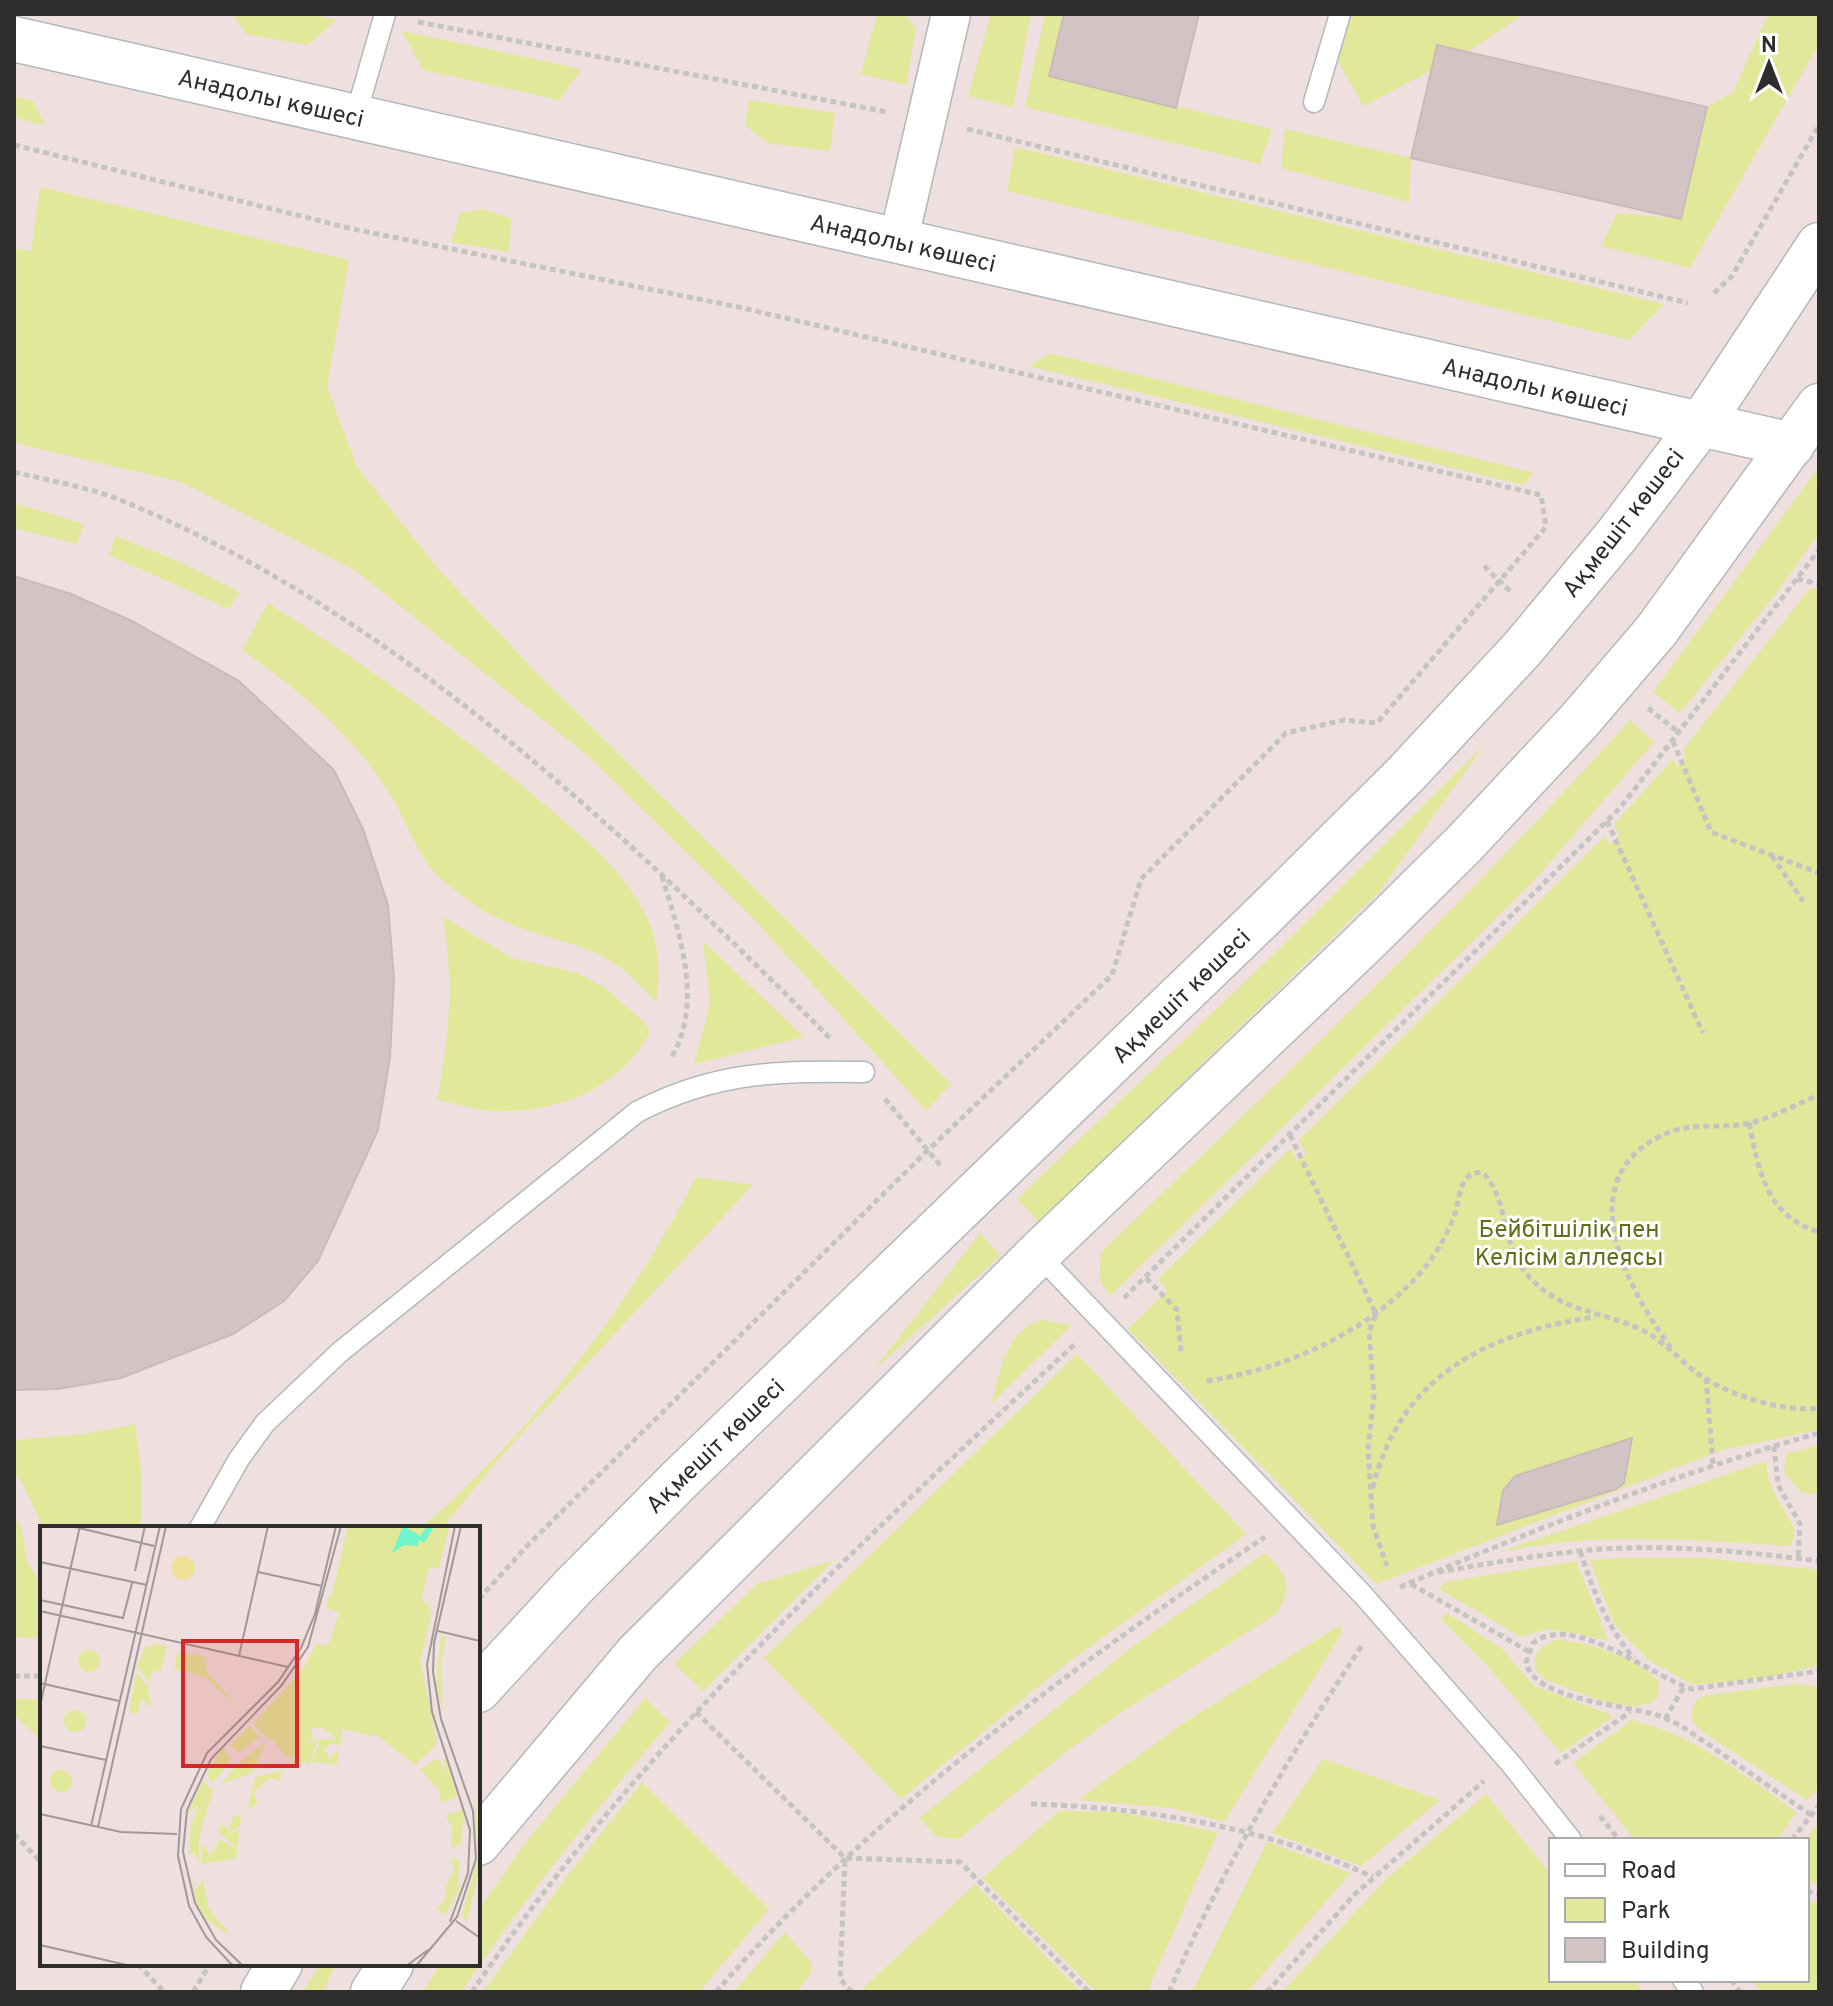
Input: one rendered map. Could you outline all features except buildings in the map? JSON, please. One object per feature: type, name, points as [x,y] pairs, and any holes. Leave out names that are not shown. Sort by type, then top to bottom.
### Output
[{"type":"street","points":[[898,242],[951,14]]},
{"type":"street","name":"Анадолы көшесі","points":[[14,39],[1792,445]]},
{"type":"street","name":"Ақмешіт көшесі","points":[[480,1688],[561,1599],[679,1480],[1405,775],[1531,639],[1701,424],[1819,245]]},
{"type":"street","points":[[480,1841],[637,1654],[1038,1254],[1365,942],[1579,721],[1656,631],[1819,406]]},
{"type":"street","points":[[263,1992],[279,1966]]},
{"type":"street","points":[[373,1992],[390,1966]]},
{"type":"lane","points":[[1314,102],[1340,14]]},
{"type":"lane","points":[[355,118],[384,15]]},
{"type":"lane","points":[[201,1526],[239,1459],[265,1423],[340,1352],[637,1112],[673,1094],[728,1077],[793,1072],[864,1072]]},
{"type":"lane","points":[[1038,1254],[1099,1322],[1363,1595],[1511,1764],[1569,1838]]},
{"type":"path","points":[[384,15],[861,105],[926,122],[1007,136],[1688,303]]},
{"type":"path","points":[[1714,293],[1732,276],[1819,125]]},
{"type":"path","points":[[14,145],[353,229],[738,307],[1541,495],[1546,527],[1377,723],[1344,720],[1286,733],[1141,879],[1112,975],[926,1152],[528,1545],[480,1598]]},
{"type":"path","points":[[14,472],[122,500],[248,560],[373,637],[471,711],[662,875],[864,1072],[926,1152],[973,1197]]},
{"type":"path","points":[[472,1992],[601,1818],[696,1712],[944,1465],[1099,1322],[1607,821],[1819,550]]},
{"type":"path","points":[[1484,566],[1518,599]]},
{"type":"path","points":[[1797,579],[1819,584]]},
{"type":"path","points":[[1640,702],[1678,732]]},
{"type":"path","points":[[1672,740],[1711,832],[1819,873]]},
{"type":"path","points":[[1607,821],[1703,1033]]},
{"type":"path","points":[[1772,855],[1803,901]]},
{"type":"path","points":[[1674,1352],[1643,1311],[1617,1249],[1612,1218],[1615,1191],[1625,1164],[1643,1146],[1667,1133],[1695,1126],[1749,1123],[1819,1095]]},
{"type":"path","points":[[1749,1123],[1759,1170],[1770,1195],[1790,1220],[1819,1232]]},
{"type":"path","points":[[1290,1135],[1376,1314],[1369,1331],[1374,1395],[1368,1450],[1373,1526],[1391,1579]]},
{"type":"path","points":[[1206,1381],[1249,1374],[1293,1357],[1376,1314],[1410,1285],[1435,1257],[1454,1216],[1465,1181],[1472,1174],[1482,1172],[1492,1181],[1506,1237],[1522,1269],[1552,1297],[1574,1309],[1644,1331],[1706,1378],[1773,1406],[1819,1408]]},
{"type":"path","points":[[1371,1497],[1381,1454],[1400,1418],[1425,1388],[1466,1357],[1505,1338],[1557,1323],[1601,1316]]},
{"type":"path","points":[[1706,1378],[1713,1465]]},
{"type":"path","points":[[1399,1588],[1550,1523],[1713,1465],[1819,1433]]},
{"type":"path","points":[[1774,1446],[1778,1485],[1800,1524],[1798,1559]]},
{"type":"path","points":[[716,1992],[785,1915],[845,1858],[1092,1657],[1266,1536]]},
{"type":"path","points":[[1430,1574],[1580,1551],[1703,1549],[1819,1561]]},
{"type":"path","points":[[1580,1551],[1601,1614],[1613,1635],[1637,1662]]},
{"type":"path","points":[[1410,1583],[1528,1651]]},
{"type":"path","points":[[1811,1815],[1680,1725],[1537,1682],[1528,1672],[1528,1651],[1540,1637],[1554,1633],[1615,1651],[1684,1687],[1711,1688],[1819,1674]]},
{"type":"path","points":[[1169,1992],[1198,1926],[1247,1832],[1297,1744],[1366,1640]]},
{"type":"path","points":[[14,1676],[40,1676]]},
{"type":"path","points":[[1665,1719],[1684,1687]]},
{"type":"path","points":[[1555,1764],[1632,1711]]},
{"type":"path","points":[[696,1712],[845,1858],[960,1862],[1089,1992]]},
{"type":"path","points":[[1267,1992],[1373,1877],[1486,1779]]},
{"type":"path","points":[[1031,1804],[1144,1811],[1247,1832],[1301,1848],[1373,1877]]},
{"type":"path","points":[[1794,1838],[1819,1805]]},
{"type":"path","points":[[14,1834],[40,1861]]},
{"type":"path","points":[[845,1858],[840,1979],[852,1992]]},
{"type":"path","points":[[140,1966],[164,1992]]},
{"type":"path","points":[[193,1992],[209,1966]]},
{"type":"green space","points":[[232,14],[312,14],[337,20],[307,45],[246,34]]},
{"type":"green space","points":[[877,14],[903,14],[916,28],[906,85],[861,74]]},
{"type":"green space","points":[[991,14],[1031,14],[1013,107],[968,96]]},
{"type":"green space","points":[[1045,14],[1065,14],[1049,76],[1272,129],[1260,164],[1025,107]]},
{"type":"green space","points":[[1350,14],[1524,14],[1466,53],[1363,106],[1333,52]]},
{"type":"green space","points":[[1768,14],[1819,14],[1819,44],[1690,268],[1601,246],[1617,213],[1681,219],[1707,107],[1733,92]]},
{"type":"green space","points":[[402,31],[582,69],[559,100],[423,70]]},
{"type":"green space","points":[[14,96],[33,101],[45,125],[14,118]]},
{"type":"green space","points":[[749,100],[835,113],[830,151],[767,143],[745,125]]},
{"type":"green space","points":[[1285,129],[1411,158],[1409,202],[1281,168]]},
{"type":"green space","points":[[1015,147],[1664,304],[1629,340],[1007,191]]},
{"type":"green space","points":[[40,187],[349,260],[327,387],[357,467],[439,570],[531,667],[951,1084],[926,1111],[752,917],[588,756],[356,571],[181,482],[14,443],[14,248],[31,251]]},
{"type":"green space","points":[[482,209],[511,218],[509,252],[451,242],[460,213]]},
{"type":"green space","points":[[1050,353],[1534,473],[1523,485],[1029,366]]},
{"type":"green space","points":[[1819,467],[1819,533],[1778,591],[1680,713],[1653,692]]},
{"type":"green space","points":[[14,503],[84,524],[77,544],[14,528]]},
{"type":"green space","points":[[116,536],[180,562],[239,592],[229,609],[109,555]]},
{"type":"green space","name":"Бейбітшілік пен Келісім аллеясы","points":[[1810,588],[1819,590],[1819,1430],[1722,1450],[1376,1584],[1128,1329],[1167,1291],[1158,1279],[1291,1148],[1298,1162],[1306,1154],[1299,1140],[1605,836],[1610,845],[1619,834],[1614,824],[1673,759],[1677,767],[1686,757],[1683,750]]},
{"type":"green space","points":[[268,603],[373,672],[440,721],[506,772],[602,856],[629,888],[650,925],[658,963],[656,1003],[636,981],[599,954],[486,913],[434,872],[418,849],[386,788],[355,748],[302,696],[242,650]]},
{"type":"green space","points":[[1630,720],[1654,742],[1532,883],[1110,1296],[1099,1280],[1101,1252],[1437,924]]},
{"type":"green space","points":[[1485,744],[1380,891],[1039,1222],[1017,1199],[1276,952]]},
{"type":"green space","points":[[442,916],[512,958],[577,973],[604,987],[645,1023],[650,1032],[622,1069],[584,1094],[562,1102],[516,1111],[492,1111],[437,1100],[449,1008],[448,962]]},
{"type":"green space","points":[[703,941],[804,1037],[694,1064],[710,1003]]},
{"type":"green space","points":[[696,1177],[753,1185],[503,1454],[444,1526],[423,1526],[462,1491],[539,1409],[609,1320],[670,1225]]},
{"type":"green space","points":[[980,1233],[1000,1256],[873,1371]]},
{"type":"green space","points":[[1043,1320],[1072,1325],[991,1404],[1012,1342],[1020,1332]]},
{"type":"green space","points":[[1077,1354],[1246,1534],[1070,1661],[901,1799],[764,1658]]},
{"type":"green space","points":[[135,1424],[141,1471],[141,1526],[42,1526],[24,1486],[14,1472],[14,1440],[85,1434]]},
{"type":"green space","points":[[1819,1445],[1819,1494],[1802,1493],[1784,1472],[1786,1454]]},
{"type":"green space","points":[[1766,1461],[1773,1489],[1795,1531],[1791,1546],[1643,1539],[1570,1542],[1497,1553]]},
{"type":"green space","points":[[14,1516],[21,1527],[27,1561],[40,1584],[40,1638],[14,1637]]},
{"type":"green space","points":[[1265,1553],[1286,1581],[1285,1596],[1276,1614],[1122,1712],[1067,1751],[959,1839],[937,1837],[919,1818],[1136,1644]]},
{"type":"green space","points":[[1705,1558],[1819,1570],[1819,1665],[1766,1678],[1692,1685],[1649,1660],[1613,1622],[1590,1560]]},
{"type":"green space","points":[[834,1560],[703,1691],[674,1664],[757,1584]]},
{"type":"green space","points":[[1576,1561],[1608,1640],[1548,1629],[1521,1637],[1439,1589],[1445,1582]]},
{"type":"green space","points":[[1447,1613],[1502,1649],[1534,1686],[1614,1716],[1561,1753],[1490,1669],[1441,1619]]},
{"type":"green space","points":[[1342,1624],[1342,1633],[1224,1822],[1171,1808],[1078,1800],[1182,1724]]},
{"type":"green space","points":[[1556,1640],[1597,1647],[1638,1665],[1659,1682],[1658,1698],[1647,1704],[1619,1705],[1548,1681],[1536,1670],[1535,1658],[1542,1648]]},
{"type":"green space","points":[[1796,1684],[1819,1687],[1819,1788],[1807,1800],[1704,1733],[1693,1721],[1691,1713],[1697,1699],[1707,1695]]},
{"type":"green space","points":[[645,1698],[670,1722],[562,1854],[480,1965],[480,1908],[526,1842]]},
{"type":"green space","points":[[14,1699],[40,1699],[40,1739],[14,1715]]},
{"type":"green space","points":[[1632,1720],[1697,1746],[1796,1812],[1779,1838],[1633,1838],[1573,1763]]},
{"type":"green space","points":[[1323,1759],[1440,1800],[1361,1866],[1272,1833]]},
{"type":"green space","points":[[642,1782],[769,1909],[699,1992],[483,1992],[567,1876]]},
{"type":"green space","points":[[1486,1794],[1549,1873],[1549,1982],[1636,1982],[1643,1992],[1282,1992],[1385,1880]]},
{"type":"green space","points":[[1059,1811],[1118,1812],[1218,1832],[1147,1992],[1096,1992],[982,1878]]},
{"type":"green space","points":[[1819,1823],[1819,1885],[1809,1882],[1807,1838]]},
{"type":"green space","points":[[1267,1842],[1351,1873],[1247,1992],[1192,1992]]},
{"type":"green space","points":[[975,1884],[1081,1992],[859,1992]]},
{"type":"green space","points":[[1809,1900],[1819,1904],[1819,1992],[1761,1992],[1754,1982],[1809,1982]]},
{"type":"green space","points":[[785,1932],[812,1964],[810,1974],[797,1992],[734,1992]]},
{"type":"green space","points":[[319,1966],[334,1966],[323,1992],[303,1992]]},
{"type":"green space","points":[[440,1966],[479,1966],[461,1992],[422,1992]]}]
